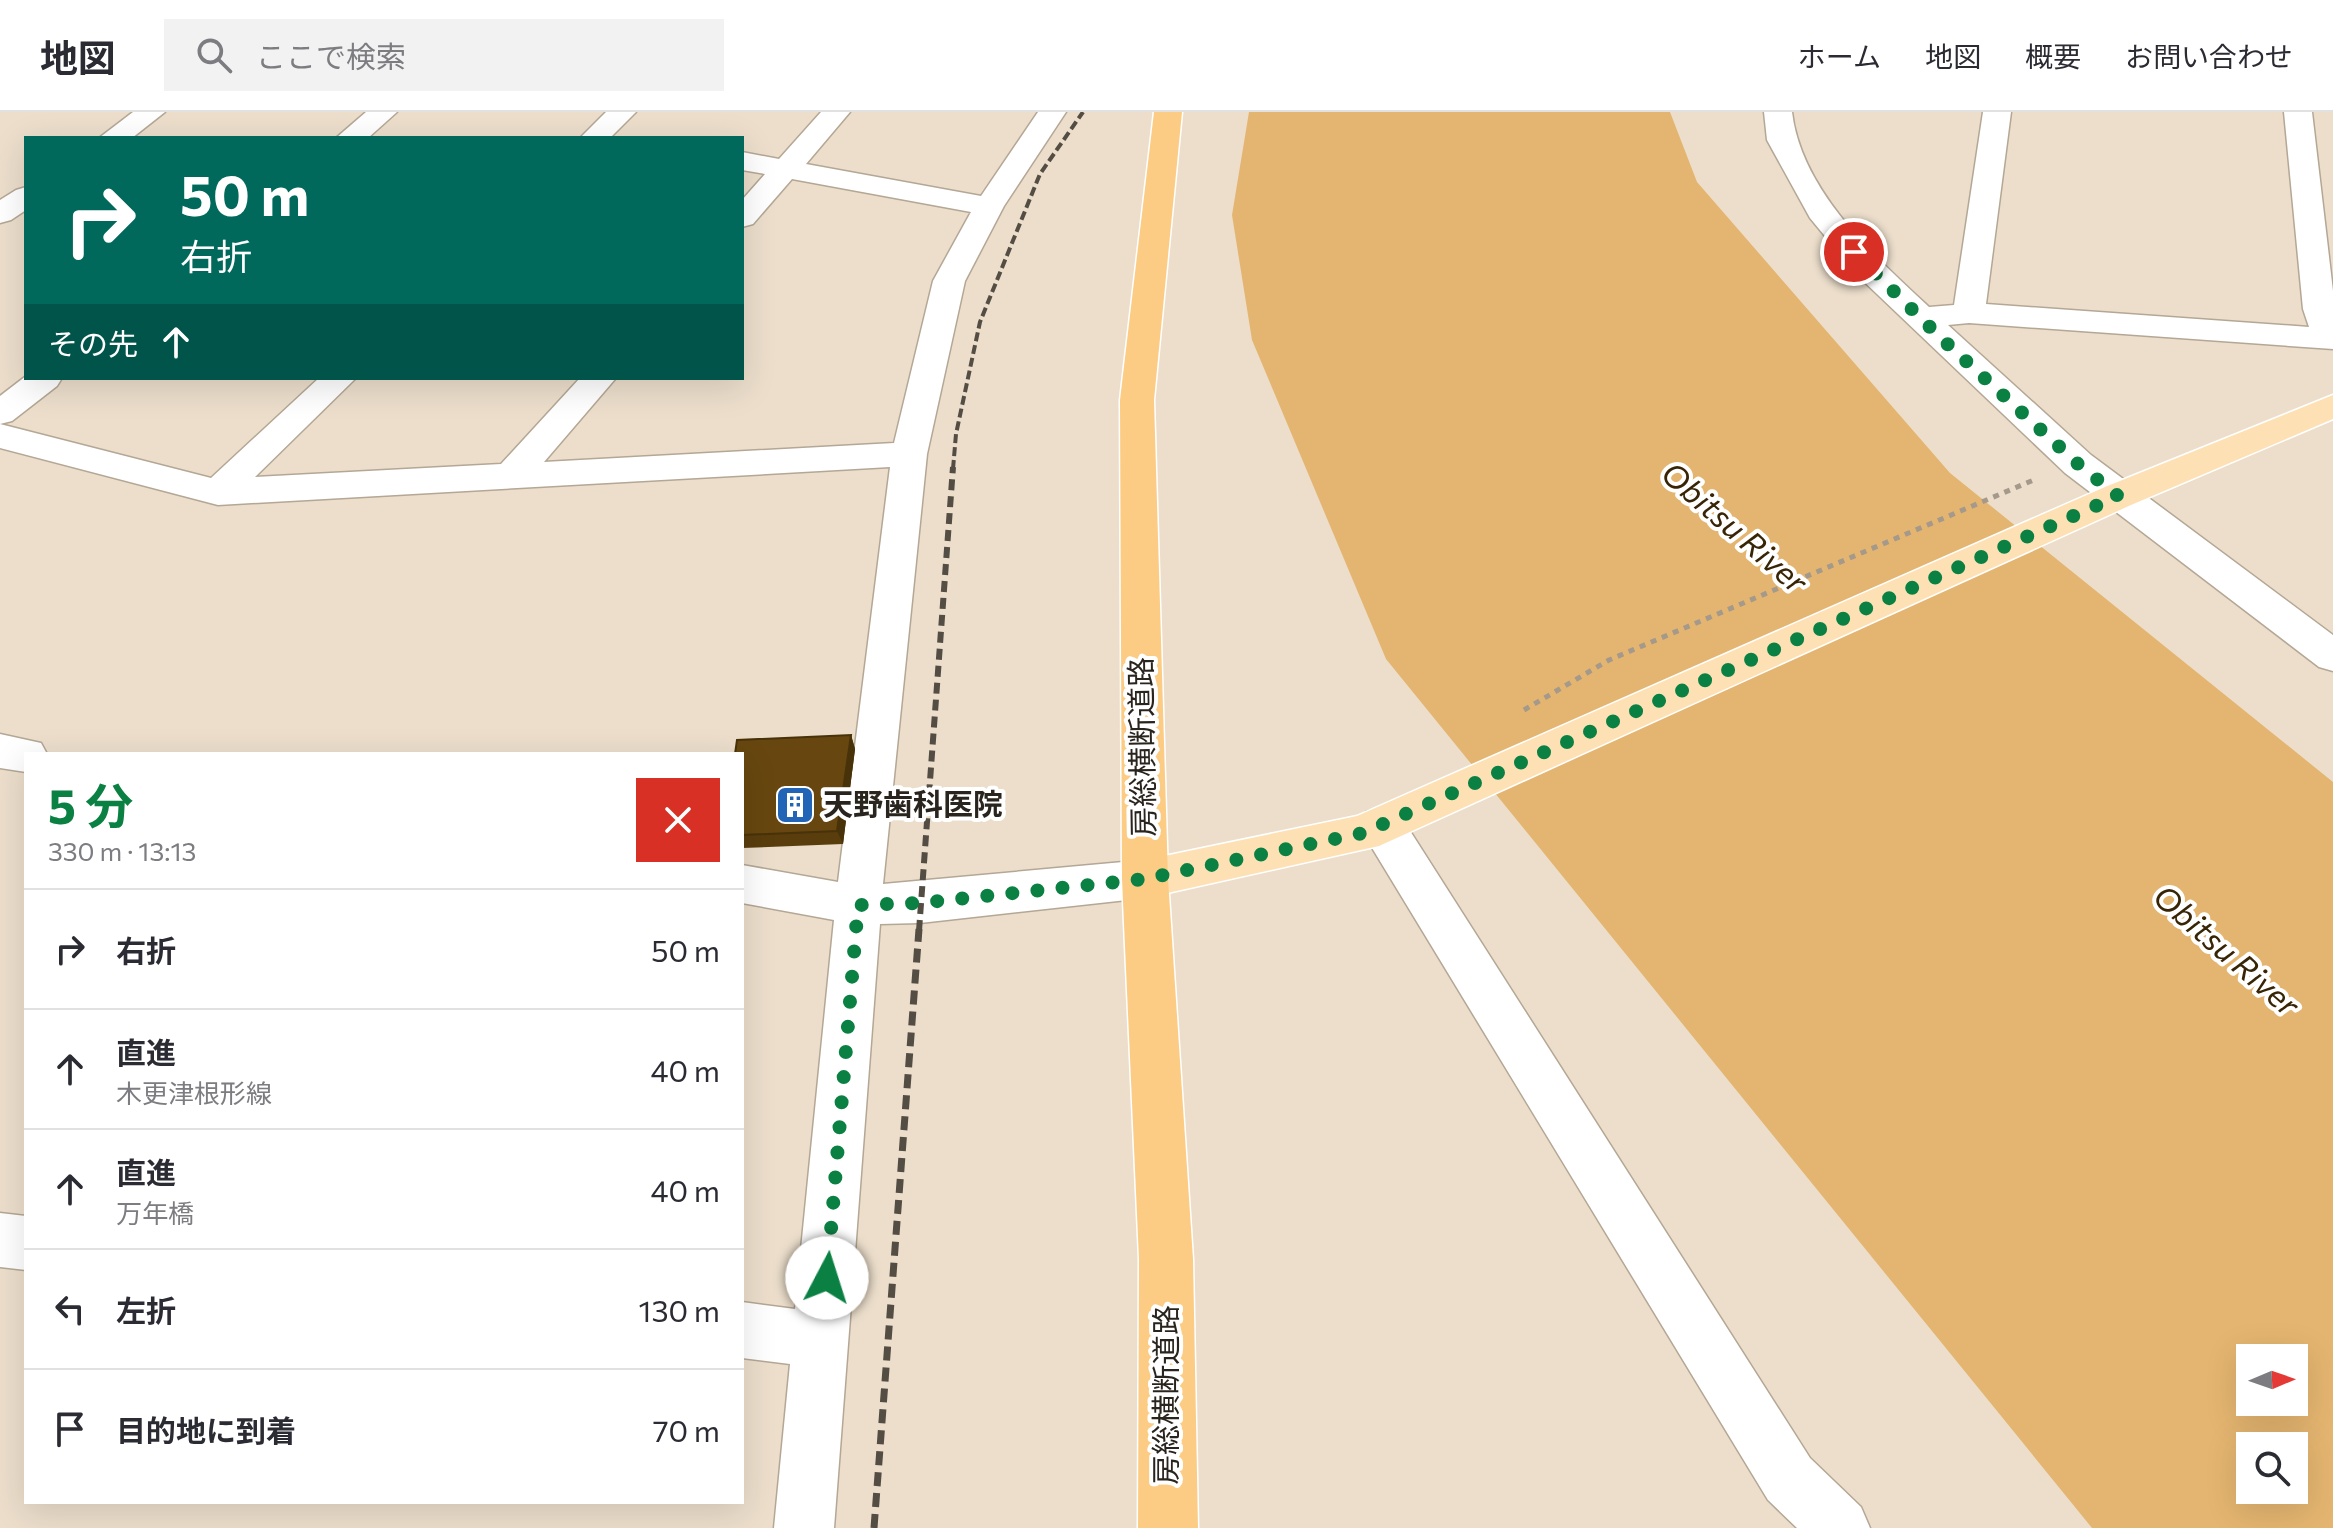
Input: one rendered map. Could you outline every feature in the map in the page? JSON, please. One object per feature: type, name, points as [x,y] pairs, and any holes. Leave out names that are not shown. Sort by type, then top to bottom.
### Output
[{"type":"highway","name":"房総横断道路","points":[[1168,112],[1137,400],[1145,879],[1166,1259],[1168,1528]]},
{"type":"main road","points":[[1145,879],[1363,833],[2118,496],[2333,406]]},
{"type":"street","points":[[116,136],[151,112]]},
{"type":"street","points":[[353,136],[383,112]]},
{"type":"street","points":[[605,136],[622,112]]},
{"type":"street","points":[[744,216],[836,112]]},
{"type":"street","points":[[804,1528],[858,905],[909,454],[949,281],[989,206],[1052,112]]},
{"type":"street","points":[[1778,112],[1781,140],[1825,218],[1868,268],[2078,464],[2333,656]]},
{"type":"street","points":[[1969,313],[1997,112]]},
{"type":"street","points":[[1920,318],[1969,313],[2331,338],[2319,309],[2298,112]]},
{"type":"street","points":[[744,161],[989,206]]},
{"type":"street","points":[[0,214],[24,197]]},
{"type":"street","points":[[0,413],[42,380]]},
{"type":"street","points":[[218,492],[337,380]]},
{"type":"street","points":[[510,477],[597,380]]},
{"type":"street","points":[[0,436],[218,492],[909,454]]},
{"type":"street","points":[[0,751],[24,755]]},
{"type":"street","points":[[1382,825],[1789,1479],[1840,1528]]},
{"type":"street","points":[[744,884],[858,905],[920,903],[1145,879]]},
{"type":"street","points":[[0,1240],[24,1243]]},
{"type":"street","points":[[744,1330],[821,1340]]},
{"type":"path","points":[[1518,713],[1609,660],[2040,477]]},
{"type":"water","name":"Obitsu River","points":[[1249,112],[1670,112],[1697,182],[1950,473],[2333,782],[2333,1528],[2092,1528],[1386,659],[1252,340],[1232,215]]},
{"type":"building","name":"天野歯科医院","points":[[851,735],[837,831],[744,835],[744,752],[735,752],[737,740]]},
{"type":"railway","points":[[953,469],[956,434],[980,322],[1040,174],[1083,112]]},
{"type":"railway","points":[[919,931],[953,467]]},
{"type":"railway","points":[[874,1528],[919,929]]},
{"type":"place","name":"天野歯科医院","points":[[795,805]]},
{"type":"route","points":[[827,1278],[858,905],[920,903],[1145,879],[1363,833],[2118,496],[2078,464],[1942,339],[1854,252]]}]
